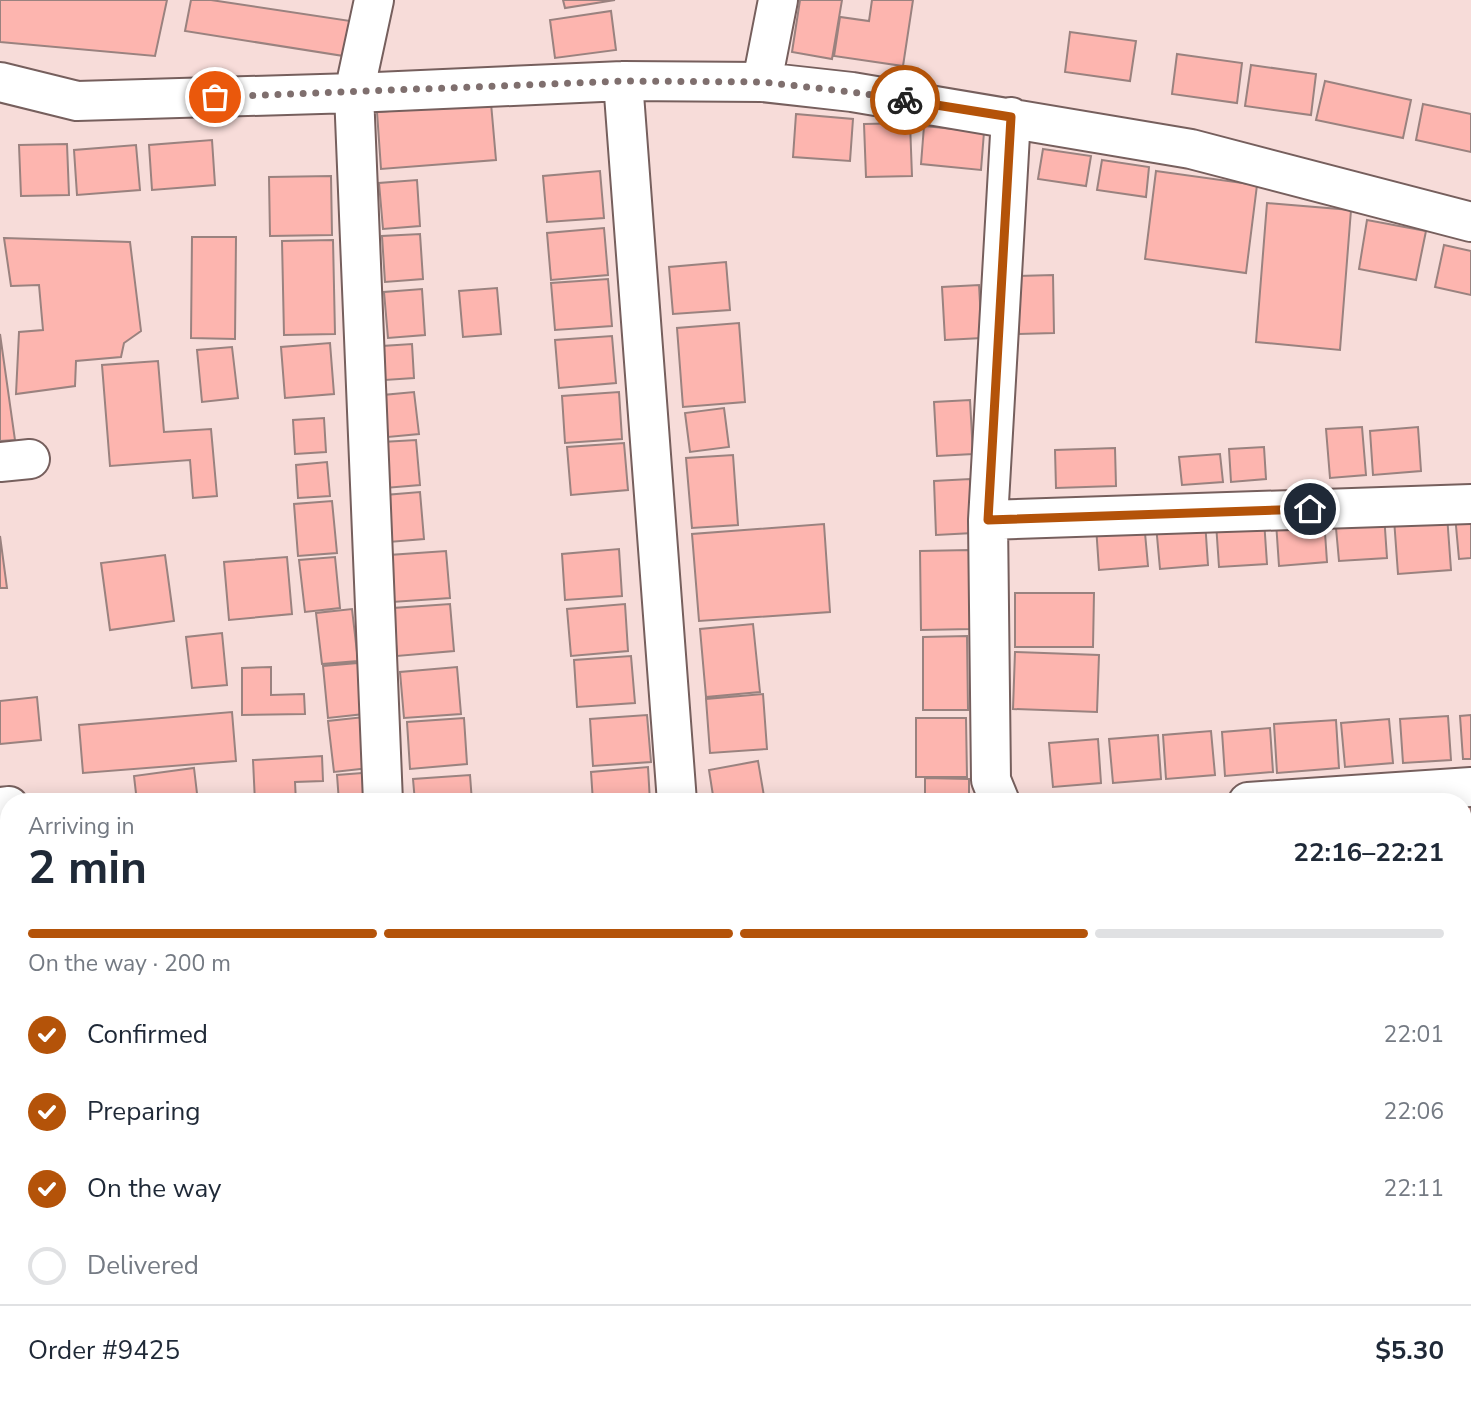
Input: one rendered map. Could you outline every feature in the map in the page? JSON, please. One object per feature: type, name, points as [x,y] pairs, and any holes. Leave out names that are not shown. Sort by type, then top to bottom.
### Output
[{"type":"street","points":[[374,0],[354,93],[383,793]]},
{"type":"street","points":[[762,82],[778,0]]},
{"type":"street","points":[[624,81],[676,793]]},
{"type":"street","points":[[0,82],[77,101],[354,93],[624,81],[762,82],[852,92],[1191,149],[1471,222]]},
{"type":"street","points":[[996,793],[991,780],[988,520],[1011,117]]},
{"type":"street","points":[[988,520],[1471,504]]},
{"type":"street","points":[[1382,793],[1471,787]]},
{"type":"building","points":[[0,0],[167,0],[155,56],[0,42]]},
{"type":"building","points":[[191,0],[211,0],[357,22],[350,57],[185,31]]},
{"type":"building","points":[[563,0],[615,0],[565,8]]},
{"type":"building","points":[[800,0],[842,0],[832,59],[792,52]]},
{"type":"building","points":[[872,0],[913,0],[903,66],[834,56],[840,17],[869,21]]},
{"type":"building","points":[[611,11],[616,50],[555,58],[550,20]]},
{"type":"building","points":[[1070,32],[1136,41],[1130,81],[1065,72]]},
{"type":"building","points":[[1177,54],[1242,63],[1237,103],[1172,94]]},
{"type":"building","points":[[1251,65],[1316,74],[1311,115],[1245,106]]},
{"type":"building","points":[[1325,81],[1411,100],[1403,138],[1316,120]]},
{"type":"building","points":[[491,103],[496,160],[381,169],[377,112]]},
{"type":"building","points":[[1423,104],[1471,114],[1471,152],[1416,140]]},
{"type":"building","points":[[796,114],[853,119],[850,161],[793,157]]},
{"type":"building","points":[[910,123],[912,176],[866,177],[864,124]]},
{"type":"building","points":[[924,126],[984,132],[981,170],[921,164]]},
{"type":"building","points":[[212,140],[215,185],[152,190],[149,145]]},
{"type":"building","points":[[67,144],[69,195],[21,196],[19,145]]},
{"type":"building","points":[[136,145],[140,190],[77,195],[74,150]]},
{"type":"building","points":[[1043,149],[1091,156],[1086,186],[1038,179]]},
{"type":"building","points":[[1102,160],[1149,167],[1146,197],[1097,190]]},
{"type":"building","points":[[600,171],[604,218],[547,222],[543,176]]},
{"type":"building","points":[[1156,171],[1257,185],[1246,273],[1145,259]]},
{"type":"building","points":[[331,176],[332,235],[270,236],[269,177]]},
{"type":"building","points":[[417,180],[420,226],[383,229],[379,183]]},
{"type":"building","points":[[1267,203],[1351,210],[1340,350],[1256,342]]},
{"type":"building","points":[[1367,220],[1426,231],[1416,280],[1359,269]]},
{"type":"building","points":[[604,228],[608,275],[551,280],[547,233]]},
{"type":"building","points":[[420,234],[423,279],[385,282],[382,236]]},
{"type":"building","points":[[192,237],[236,237],[235,339],[191,338]]},
{"type":"building","points":[[4,238],[130,242],[141,331],[124,343],[121,357],[76,361],[75,386],[16,394],[19,332],[43,330],[39,285],[11,286]]},
{"type":"building","points":[[333,240],[335,334],[284,335],[282,241]]},
{"type":"building","points":[[1444,245],[1471,251],[1471,295],[1435,287]]},
{"type":"building","points":[[726,262],[730,310],[673,314],[669,267]]},
{"type":"building","points":[[1053,275],[1054,333],[1019,334],[1018,276]]},
{"type":"building","points":[[608,279],[612,326],[555,330],[551,283]]},
{"type":"building","points":[[979,285],[982,338],[945,340],[942,287]]},
{"type":"building","points":[[497,288],[501,334],[463,337],[459,291]]},
{"type":"building","points":[[422,289],[425,335],[388,338],[384,292]]},
{"type":"building","points":[[739,323],[745,402],[683,407],[677,328]]},
{"type":"building","points":[[0,334],[15,440],[0,441]]},
{"type":"building","points":[[612,336],[616,383],[559,388],[555,340]]},
{"type":"building","points":[[330,343],[334,394],[285,398],[281,347]]},
{"type":"building","points":[[412,344],[414,378],[385,380],[382,346]]},
{"type":"building","points":[[232,347],[238,398],[202,402],[197,350]]},
{"type":"building","points":[[158,361],[164,432],[211,429],[217,496],[193,498],[190,460],[110,466],[102,365]]},
{"type":"building","points":[[414,392],[419,434],[388,437],[383,395]]},
{"type":"building","points":[[619,392],[622,439],[565,443],[562,396]]},
{"type":"building","points":[[970,400],[973,454],[937,456],[934,402]]},
{"type":"building","points":[[724,408],[729,447],[690,452],[685,413]]},
{"type":"building","points":[[324,418],[326,452],[295,454],[293,420]]},
{"type":"building","points":[[1362,427],[1366,475],[1330,478],[1326,429]]},
{"type":"building","points":[[1418,427],[1421,471],[1373,475],[1370,431]]},
{"type":"building","points":[[416,440],[420,485],[385,488],[382,442]]},
{"type":"building","points":[[624,443],[628,490],[571,495],[567,447]]},
{"type":"building","points":[[1264,447],[1266,479],[1231,482],[1229,449]]},
{"type":"building","points":[[1115,448],[1116,486],[1056,488],[1055,450]]},
{"type":"building","points":[[1220,454],[1223,482],[1182,485],[1179,457]]},
{"type":"building","points":[[733,455],[738,525],[692,528],[686,458]]},
{"type":"building","points":[[327,462],[330,496],[298,498],[296,465]]},
{"type":"building","points":[[970,479],[973,533],[936,535],[934,481]]},
{"type":"building","points":[[420,492],[424,539],[389,542],[385,495]]},
{"type":"building","points":[[332,501],[337,553],[298,556],[294,504]]},
{"type":"building","points":[[1384,514],[1387,558],[1339,561],[1335,517]]},
{"type":"building","points":[[1471,514],[1471,558],[1459,559],[1455,515]]},
{"type":"building","points":[[1447,515],[1451,570],[1398,574],[1394,519]]},
{"type":"building","points":[[1324,518],[1327,562],[1279,566],[1276,522]]},
{"type":"building","points":[[1264,520],[1267,564],[1219,567],[1216,523]]},
{"type":"building","points":[[1205,521],[1208,565],[1160,569],[1156,525]]},
{"type":"building","points":[[1144,522],[1148,566],[1099,570],[1096,526]]},
{"type":"building","points":[[824,524],[830,612],[699,621],[692,534]]},
{"type":"building","points":[[0,536],[7,588],[0,588]]},
{"type":"building","points":[[619,549],[622,596],[565,600],[562,554]]},
{"type":"building","points":[[969,550],[971,629],[921,630],[920,551]]},
{"type":"building","points":[[446,551],[450,598],[392,602],[389,555]]},
{"type":"building","points":[[165,555],[174,621],[110,630],[101,563]]},
{"type":"building","points":[[287,557],[292,614],[229,620],[224,562]]},
{"type":"building","points":[[335,557],[340,608],[305,612],[299,560]]},
{"type":"building","points":[[1015,593],[1094,593],[1093,647],[1015,647]]},
{"type":"building","points":[[450,604],[454,651],[397,656],[393,608]]},
{"type":"building","points":[[625,604],[628,651],[571,656],[567,609]]},
{"type":"building","points":[[352,609],[358,661],[322,664],[316,613]]},
{"type":"building","points":[[753,624],[760,692],[706,697],[700,629]]},
{"type":"building","points":[[222,633],[227,685],[192,688],[186,637]]},
{"type":"building","points":[[967,636],[968,710],[923,710],[923,637]]},
{"type":"building","points":[[1015,652],[1099,655],[1097,712],[1013,709]]},
{"type":"building","points":[[631,656],[635,703],[577,707],[574,660]]},
{"type":"building","points":[[358,663],[364,714],[328,718],[323,666]]},
{"type":"building","points":[[271,667],[271,695],[304,694],[305,714],[242,715],[242,668]]},
{"type":"building","points":[[457,667],[461,714],[404,718],[400,672]]},
{"type":"building","points":[[763,694],[767,749],[710,753],[706,699]]},
{"type":"building","points":[[37,697],[41,740],[0,744],[0,701]]},
{"type":"building","points":[[232,712],[236,761],[83,773],[79,725]]},
{"type":"building","points":[[647,715],[651,762],[593,766],[590,719]]},
{"type":"building","points":[[1471,715],[1471,759],[1463,759],[1460,716]]},
{"type":"building","points":[[1448,716],[1451,760],[1403,763],[1400,719]]},
{"type":"building","points":[[364,717],[369,768],[334,772],[328,721]]},
{"type":"building","points":[[464,718],[467,764],[410,769],[407,722]]},
{"type":"building","points":[[916,718],[966,718],[967,777],[916,777]]},
{"type":"building","points":[[1389,719],[1393,763],[1345,767],[1341,723]]},
{"type":"building","points":[[1336,720],[1339,768],[1277,773],[1274,724]]},
{"type":"building","points":[[1270,728],[1273,772],[1225,776],[1222,732]]},
{"type":"building","points":[[1211,731],[1215,775],[1166,779],[1163,735]]},
{"type":"building","points":[[1158,735],[1161,779],[1113,783],[1109,739]]},
{"type":"building","points":[[1098,739],[1101,783],[1053,787],[1049,743]]},
{"type":"building","points":[[322,756],[323,781],[295,782],[296,793],[255,793],[253,760]]},
{"type":"building","points":[[758,761],[763,793],[713,793],[709,770]]},
{"type":"building","points":[[648,767],[649,793],[592,793],[591,772]]},
{"type":"building","points":[[194,768],[197,793],[136,793],[134,776]]},
{"type":"building","points":[[375,772],[376,793],[338,793],[337,775]]},
{"type":"building","points":[[470,775],[471,793],[414,793],[413,779]]},
{"type":"building","points":[[925,778],[969,779],[969,793],[925,793]]},
{"type":"way so far","points":[[215,97],[624,81],[762,82],[905,100]]},
{"type":"route","points":[[905,100],[1011,117],[988,520],[1310,509]]}]
